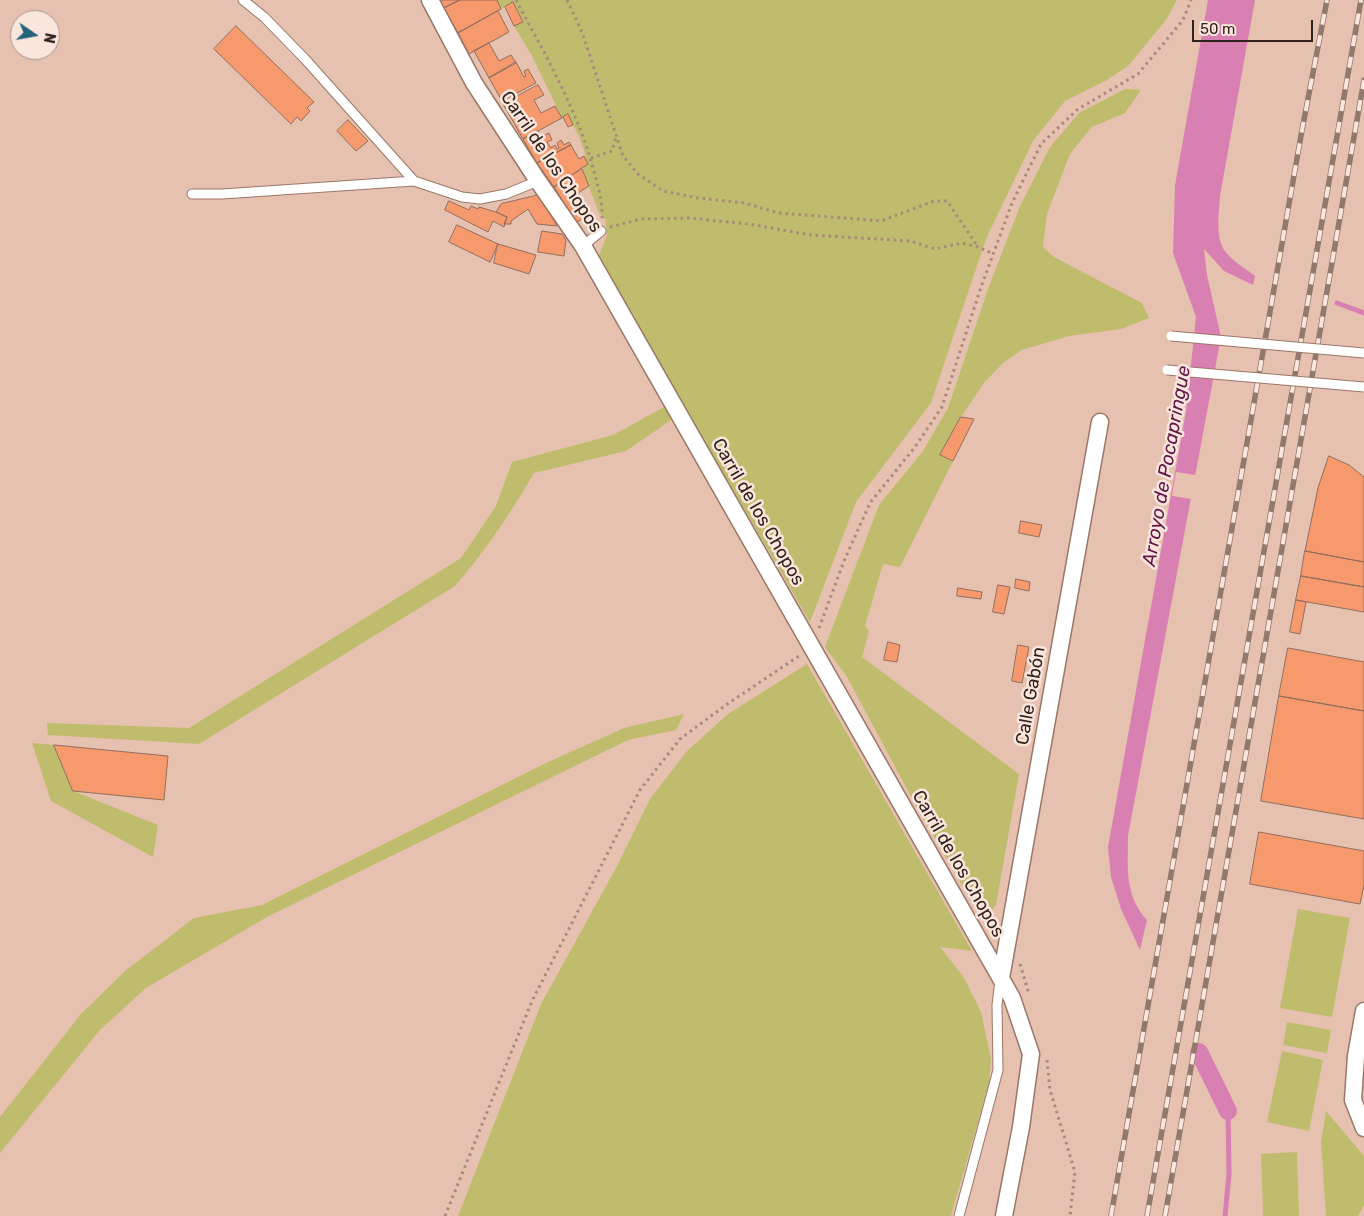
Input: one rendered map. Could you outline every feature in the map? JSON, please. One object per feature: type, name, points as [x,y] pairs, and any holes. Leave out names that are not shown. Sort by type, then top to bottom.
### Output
[{"type":"street","name":"Carril de los Chopos","points":[[430,0],[474,83],[583,246],[1012,998],[1039,1054]]},
{"type":"street","name":"Calle Gabón","points":[[1000,978],[1100,422]]},
{"type":"street","points":[[1364,1011],[1356,1056],[1353,1100],[1364,1128]]},
{"type":"street","points":[[1004,1216],[1021,1127],[1039,1054]]},
{"type":"lane","points":[[243,0],[264,17],[306,59],[414,181]]},
{"type":"lane","points":[[192,194],[222,194],[414,181],[462,197],[480,199],[506,194],[538,181]]},
{"type":"lane","points":[[583,246],[601,231]]},
{"type":"lane","points":[[1172,336],[1364,353]]},
{"type":"lane","points":[[1168,370],[1364,387]]},
{"type":"lane","points":[[959,1216],[998,1070],[997,1004],[1000,978]]},
{"type":"path","points":[[516,0],[550,63],[591,158],[601,196],[601,231],[641,219],[689,218],[748,224],[812,234],[910,241],[935,249],[962,243],[994,254]]},
{"type":"path","points":[[567,0],[582,32],[623,156],[638,174],[663,191],[698,198],[744,203],[780,213],[881,221],[934,201],[947,201],[978,247]]},
{"type":"path","points":[[445,1216],[532,1001],[640,790],[680,738],[812,647],[844,561],[870,503],[916,447],[942,407],[1012,204],[1041,144],[1078,109],[1138,74],[1184,20],[1191,0]]},
{"type":"path","points":[[591,158],[612,151],[616,134]]},
{"type":"path","name":"Carril de los Chopos","points":[[1004,955],[1020,963],[1030,998]]},
{"type":"path","points":[[1039,1054],[1048,1064],[1050,1090],[1074,1172],[1070,1216]]},
{"type":"shaded area","points":[[497,0],[1177,0],[1166,20],[1128,66],[1107,80],[1065,101],[1033,141],[986,239],[931,403],[856,502],[810,622],[598,258],[607,235],[605,219],[599,213],[582,169],[588,164],[579,137],[568,115],[562,118],[531,54],[514,26],[523,22],[512,3],[501,9]]},
{"type":"shaded area","points":[[1208,0],[1255,0],[1220,196],[1218,225],[1220,239],[1225,251],[1255,276],[1253,285],[1224,271],[1204,249],[1207,275],[1221,337],[1128,836],[1128,870],[1131,891],[1134,901],[1147,920],[1140,950],[1121,909],[1111,877],[1108,847],[1186,411],[1196,317],[1173,253],[1175,185]]},
{"type":"shaded area","points":[[1125,89],[1141,90],[1125,113],[1092,127],[1070,154],[1047,214],[1043,247],[1054,257],[1142,303],[1149,318],[1121,329],[1069,336],[1022,350],[1003,363],[984,383],[961,417],[941,455],[953,461],[900,567],[883,564],[865,626],[869,631],[862,657],[1019,774],[996,905],[984,922],[918,810],[847,677],[825,647],[879,505],[923,451],[948,408],[988,289],[1020,206],[1050,147],[1079,113]]},
{"type":"shaded area","points":[[666,406],[674,418],[626,451],[534,473],[497,531],[455,586],[199,744],[48,735],[47,723],[189,728],[461,558],[496,506],[512,462],[613,435]]},
{"type":"shaded area","points":[[807,664],[972,951],[940,947],[963,976],[981,1012],[991,1059],[989,1083],[951,1216],[458,1216],[541,1004],[616,868],[650,799],[687,751],[728,714]]},
{"type":"shaded area","points":[[684,714],[676,730],[628,740],[267,917],[146,988],[100,1030],[0,1153],[0,1117],[81,1014],[125,971],[194,918],[262,905],[548,762],[624,728]]},
{"type":"shaded area","points":[[32,743],[54,745],[73,791],[158,825],[153,857],[51,801]]},
{"type":"shaded area","points":[[1298,909],[1350,918],[1332,1017],[1280,1008]]},
{"type":"shaded area","points":[[1287,1022],[1331,1030],[1327,1053],[1283,1045]]},
{"type":"shaded area","points":[[1282,1051],[1323,1060],[1309,1131],[1267,1122]]},
{"type":"shaded area","points":[[1326,1111],[1364,1156],[1364,1205],[1358,1216],[1326,1216],[1321,1142]]},
{"type":"shaded area","points":[[1297,1152],[1299,1216],[1263,1216],[1261,1154]]},
{"type":"pier","points":[[1176,472],[1196,475],[1192,499],[1172,496]]},
{"type":"building","points":[[440,0],[460,0],[444,8]]},
{"type":"building","points":[[460,0],[497,0],[501,9],[458,33],[444,8]]},
{"type":"building","points":[[513,2],[523,22],[514,26],[505,7]]},
{"type":"building","points":[[498,11],[509,32],[469,54],[458,33]]},
{"type":"building","points":[[236,26],[314,102],[307,108],[310,111],[301,121],[297,117],[291,124],[214,49]]},
{"type":"building","points":[[489,43],[499,61],[511,55],[516,63],[489,78],[474,51]]},
{"type":"building","points":[[516,62],[524,77],[526,76],[524,71],[528,69],[536,83],[502,101],[489,78]]},
{"type":"building","points":[[538,85],[544,95],[534,100],[541,113],[555,106],[562,118],[523,139],[503,104]]},
{"type":"building","points":[[568,114],[573,125],[568,127],[563,117]]},
{"type":"building","points":[[348,120],[368,141],[356,151],[337,131]]},
{"type":"building","points":[[538,131],[541,137],[549,133],[552,140],[547,142],[551,148],[555,145],[557,149],[559,148],[557,143],[561,140],[564,145],[569,142],[571,145],[537,163],[523,139]]},
{"type":"building","points":[[571,145],[579,159],[584,156],[588,164],[554,187],[537,163]]},
{"type":"building","points":[[582,169],[589,186],[578,193],[586,207],[581,210],[585,217],[576,223],[554,187]]},
{"type":"building","points":[[539,195],[557,226],[537,224],[528,209],[511,221],[511,224],[504,224],[507,217],[496,212],[501,204]]},
{"type":"building","points":[[449,201],[469,210],[471,206],[478,209],[479,207],[507,217],[504,227],[493,221],[488,232],[445,210]]},
{"type":"building","points":[[457,225],[498,244],[490,262],[449,242]]},
{"type":"building","points":[[542,231],[562,234],[566,240],[564,256],[538,252]]},
{"type":"building","points":[[498,244],[536,255],[529,274],[494,263]]},
{"type":"building","points":[[961,417],[974,419],[953,461],[940,455]]},
{"type":"building","points":[[1329,456],[1349,465],[1364,477],[1364,562],[1305,551],[1318,488]]},
{"type":"building","points":[[1021,521],[1042,525],[1039,537],[1019,533]]},
{"type":"building","points":[[1305,551],[1364,562],[1364,587],[1301,576]]},
{"type":"building","points":[[1301,576],[1364,587],[1364,612],[1296,600]]},
{"type":"building","points":[[1016,579],[1030,582],[1029,591],[1015,588]]},
{"type":"building","points":[[998,585],[1010,587],[1004,614],[993,612]]},
{"type":"building","points":[[958,588],[982,592],[981,599],[957,596]]},
{"type":"building","points":[[1296,600],[1306,602],[1300,634],[1290,632]]},
{"type":"building","points":[[888,642],[900,645],[897,662],[884,660]]},
{"type":"building","points":[[1018,645],[1029,647],[1022,683],[1012,681]]},
{"type":"building","points":[[1288,648],[1364,662],[1364,711],[1279,696]]},
{"type":"building","points":[[1279,696],[1364,711],[1364,819],[1261,801]]},
{"type":"building","points":[[54,745],[168,756],[164,800],[73,791]]},
{"type":"building","points":[[1259,832],[1364,851],[1364,885],[1360,904],[1250,884]]},
{"type":"waterway","points":[[1337,303],[1364,313]]},
{"type":"waterway","name":"Arroyo de Pocapringue","points":[[1199,1052],[1228,1111]]},
{"type":"waterway","name":"Arroyo de Pocapringue","points":[[1225,1216],[1229,1174],[1228,1111]]},
{"type":"railway","points":[[1111,1216],[1302,130],[1327,0]]},
{"type":"railway","points":[[1147,1216],[1361,0]]},
{"type":"railway","points":[[1165,1216],[1364,80]]}]
